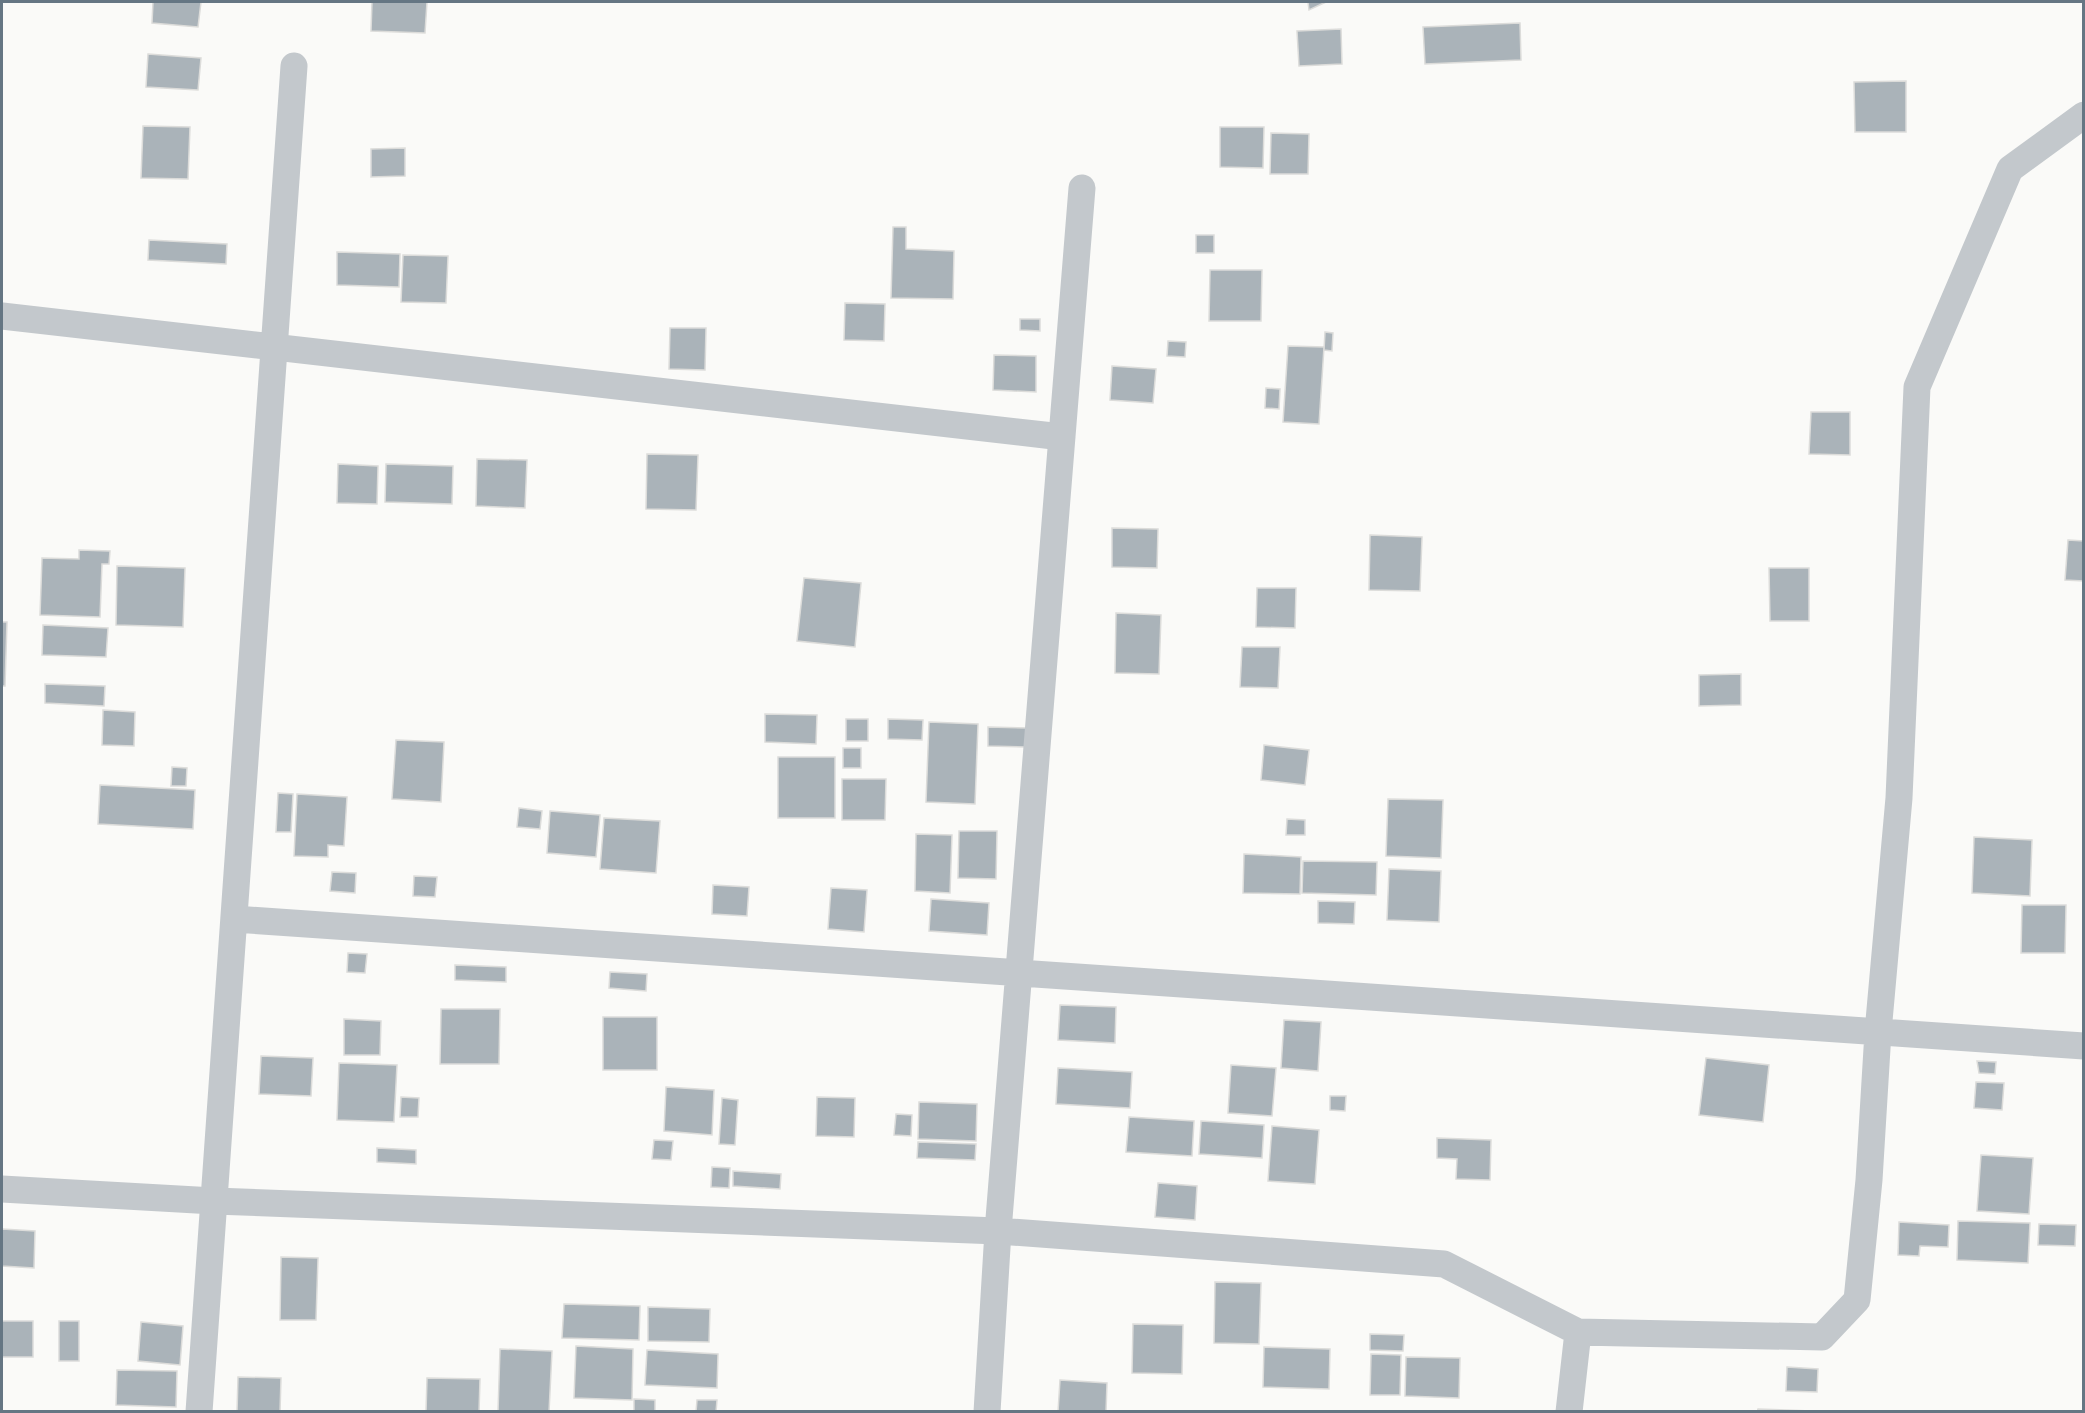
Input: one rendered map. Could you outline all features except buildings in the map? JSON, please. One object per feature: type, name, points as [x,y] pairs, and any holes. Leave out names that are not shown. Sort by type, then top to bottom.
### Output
[{"type":"street","points":[[199,1412],[294,66]]},
{"type":"street","points":[[2,1189],[214,1201],[998,1231],[1444,1264],[1578,1332],[1822,1337],[1857,1300],[1869,1180],[1878,1032],[1899,798],[1917,387],[2010,169],[2084,115]]},
{"type":"street","points":[[987,1412],[998,1231],[1082,188]]},
{"type":"street","points":[[2,316],[1062,437]]},
{"type":"street","points":[[234,919],[2084,1046]]},
{"type":"street","points":[[1569,1412],[1578,1332]]}]
